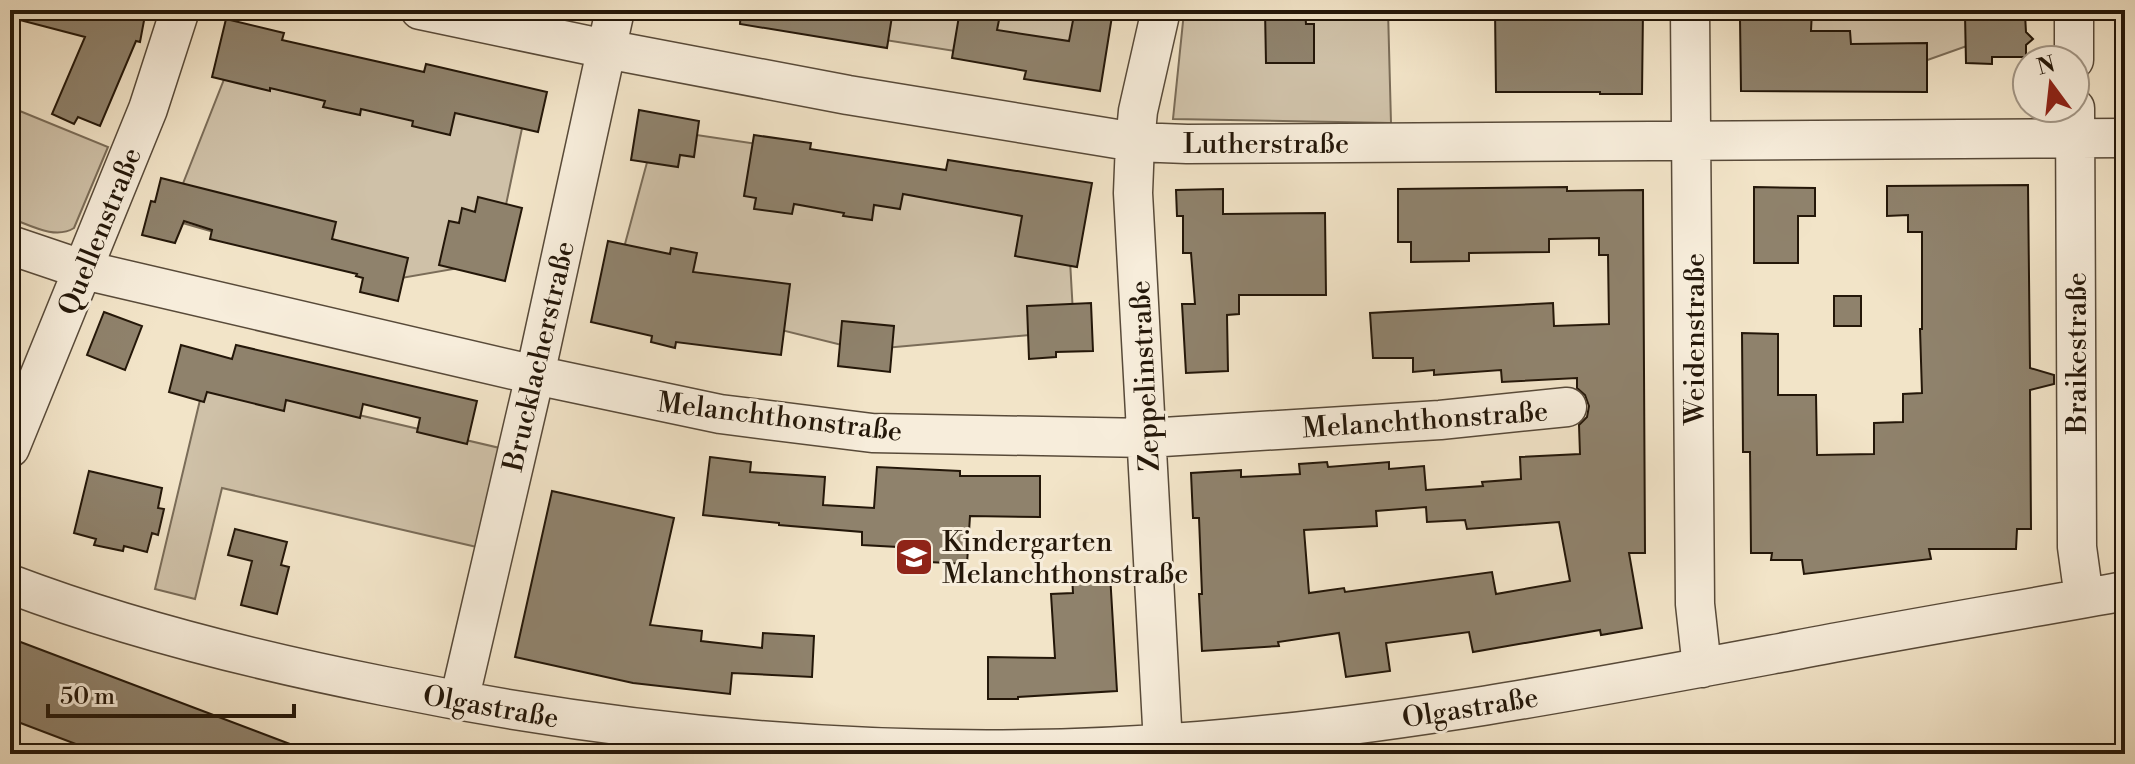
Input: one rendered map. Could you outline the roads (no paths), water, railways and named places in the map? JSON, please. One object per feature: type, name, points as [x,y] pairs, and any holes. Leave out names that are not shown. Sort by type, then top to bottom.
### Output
[{"type":"street","name":"Quellenstraße","points":[[10,448],[148,109],[180,10]]},
{"type":"street","name":"Lutherstraße","points":[[420,10],[848,95],[1135,142],[1693,140],[2053,124]]},
{"type":"street","name":"Brucklacherstraße","points":[[459,701],[615,10]]},
{"type":"street","name":"Zeppelinstraße","points":[[1161,10],[1138,111],[1133,193],[1163,744]]},
{"type":"street","name":"Weidenstraße","points":[[1690,10],[1695,604],[1702,668]]},
{"type":"street","points":[[2074,10],[2074,44]]},
{"type":"street","name":"Braikestraße","points":[[2075,124],[2077,547],[2084,598]]},
{"type":"street","name":"Lutherstraße","points":[[2078,124],[2125,138]]},
{"type":"street","name":"Melanchthonstraße","points":[[10,245],[84,270],[535,375],[720,414],[872,433],[1147,438],[1440,420],[1567,407]]},
{"type":"street","name":"Olgastraße","points":[[10,584],[149,629],[270,662],[459,701],[608,725],[775,742],[941,749],[1163,744],[1426,716],[2125,591]]},
{"type":"place","name":"Kindergarten Melanchthonstraße","points":[[914,557]]}]
